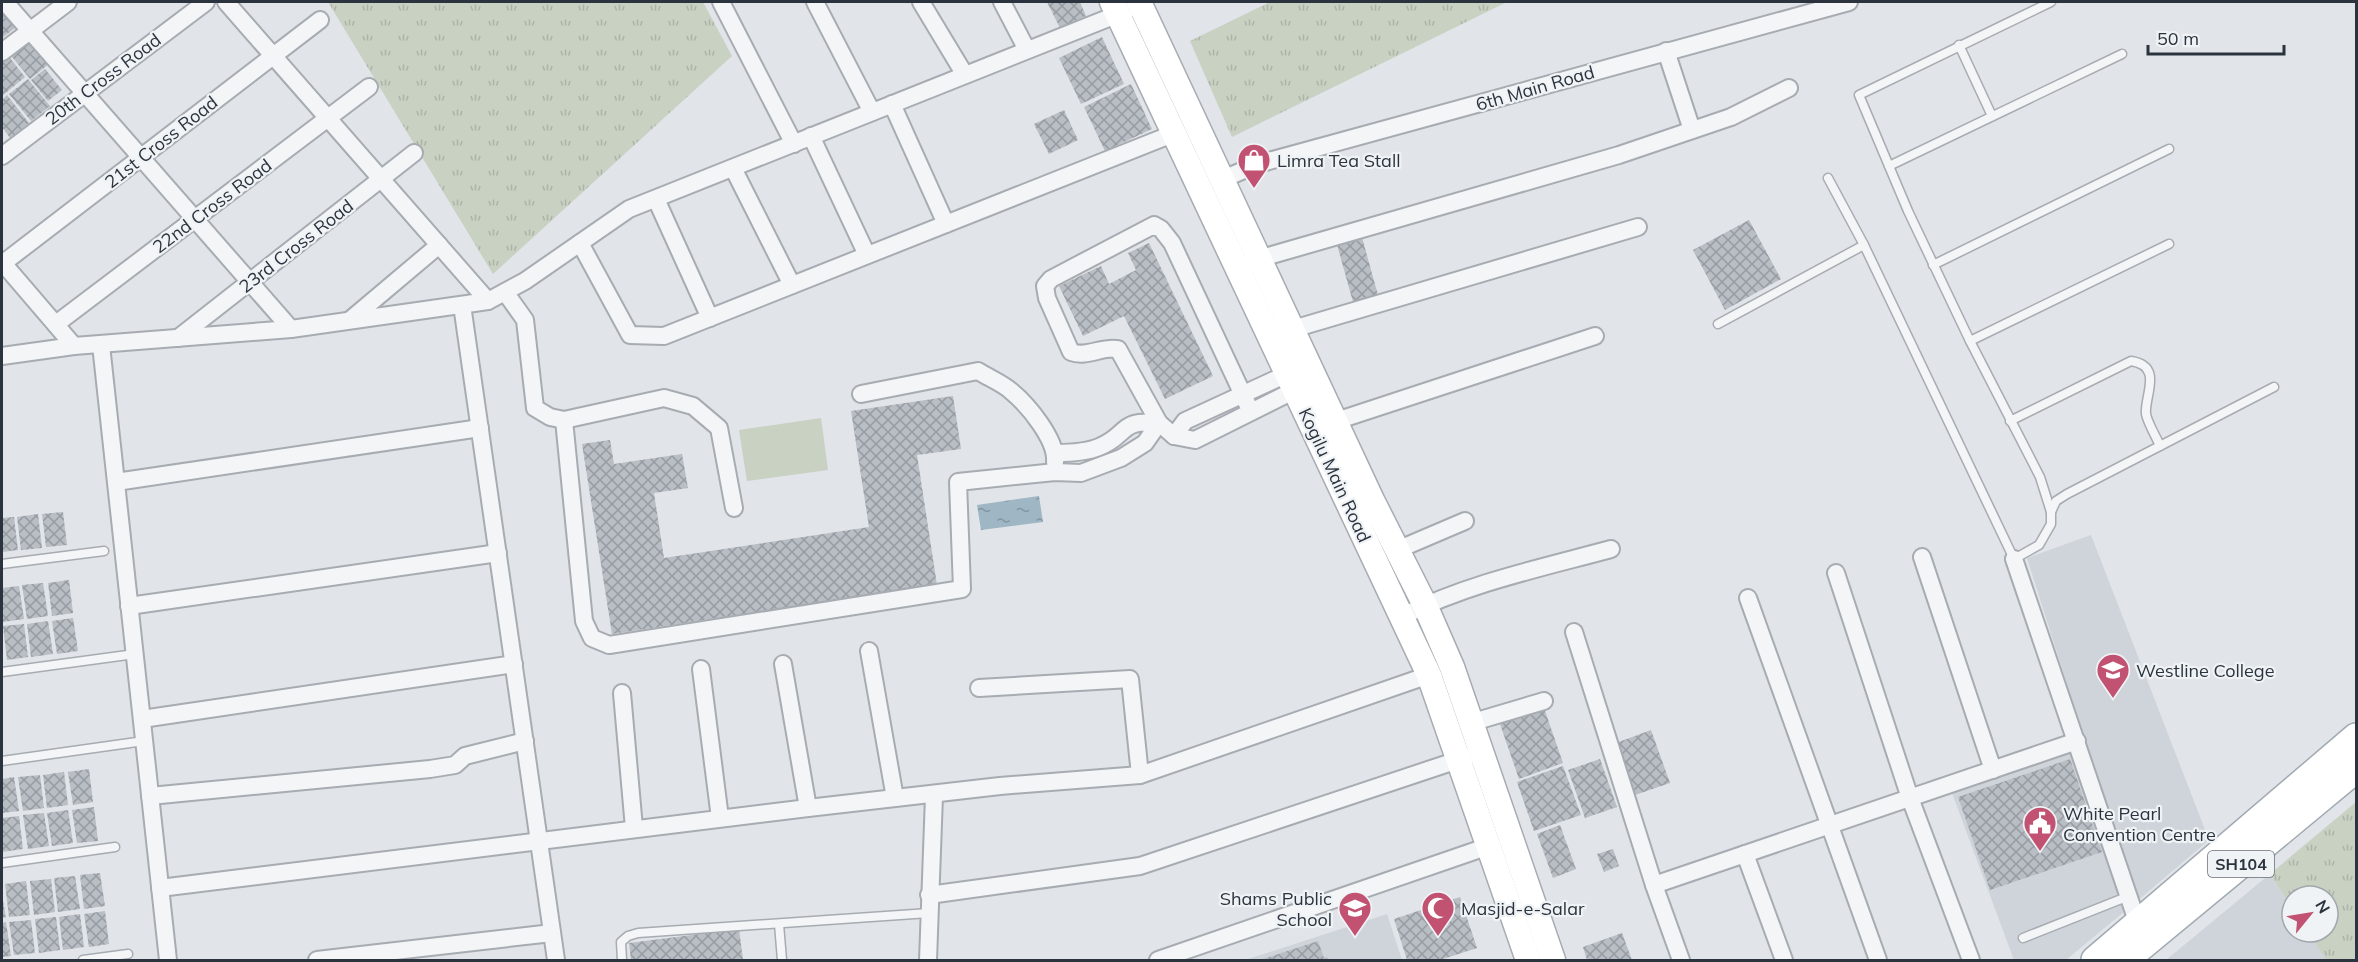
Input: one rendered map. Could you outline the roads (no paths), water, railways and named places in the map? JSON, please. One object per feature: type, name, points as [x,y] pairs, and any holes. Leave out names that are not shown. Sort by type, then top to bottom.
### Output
[{"type":"main road","name":"Kogilu Main Road","points":[[1140,4],[1425,605],[1452,667],[1470,723],[1470,756],[1489,846],[1528,960]]},
{"type":"main road","name":"Kogilu Main Road","points":[[1115,8],[1404,616],[1429,675],[1470,756],[1553,960]]},
{"type":"main road","name":"SH104","points":[[2125,960],[2142,934],[2356,737]]},
{"type":"main road","name":"SH104","points":[[2095,960],[2142,934],[2356,769]]},
{"type":"street","points":[[5,2],[291,329]]},
{"type":"street","points":[[2,52],[68,2]]},
{"type":"street","name":"20th Cross Road","points":[[2,156],[206,2]]},
{"type":"street","points":[[226,2],[488,301]]},
{"type":"street","points":[[721,2],[794,144]]},
{"type":"street","points":[[815,2],[872,112]]},
{"type":"street","points":[[921,2],[965,75]]},
{"type":"street","points":[[1002,2],[1027,50]]},
{"type":"street","name":"6th Main Road","points":[[1223,179],[1258,164],[1849,2]]},
{"type":"street","points":[[2,356],[74,346],[291,329],[488,301],[525,281],[629,209],[1027,50],[1115,8],[1140,4]]},
{"type":"street","name":"21st Cross Road","points":[[2,263],[320,20]]},
{"type":"street","points":[[1666,51],[1692,130]]},
{"type":"street","name":"22nd Cross Road","points":[[56,324],[369,87]]},
{"type":"street","points":[[1237,265],[1619,155],[1731,117],[1789,88]]},
{"type":"street","points":[[892,104],[946,224]]},
{"type":"street","points":[[580,243],[630,336],[664,336],[1175,133]]},
{"type":"street","points":[[811,136],[867,255]]},
{"type":"street","name":"23rd Cross Road","points":[[178,338],[414,153]]},
{"type":"street","points":[[733,168],[792,285]]},
{"type":"street","points":[[656,199],[710,318]]},
{"type":"street","points":[[1251,412],[1172,243],[1161,229],[1154,225],[1051,279],[1045,286],[1047,298],[1071,352],[1080,356],[1110,348],[1118,349],[1159,423],[1174,436],[1195,440],[1251,412],[1291,382]]},
{"type":"street","points":[[1293,329],[1638,227]]},
{"type":"street","points":[[349,321],[439,245]]},
{"type":"street","points":[[2,263],[74,346]]},
{"type":"street","points":[[505,292],[525,320],[535,408],[550,417],[564,420],[664,398],[693,406],[719,428],[734,508]]},
{"type":"street","points":[[462,305],[556,960]]},
{"type":"street","points":[[1336,421],[1595,336]]},
{"type":"street","points":[[101,345],[168,960]]},
{"type":"street","points":[[861,394],[978,371],[1010,390],[1036,417],[1056,453],[1055,472]]},
{"type":"street","points":[[1174,436],[1185,422],[1243,394],[1291,382]]},
{"type":"street","points":[[564,420],[584,621],[592,638],[609,645],[962,589],[958,482],[1055,472],[1081,472],[1121,458],[1145,443],[1159,423]]},
{"type":"street","points":[[1056,453],[1100,447],[1128,426],[1139,421],[1159,423]]},
{"type":"street","points":[[116,482],[480,428]]},
{"type":"street","points":[[1398,550],[1465,521]]},
{"type":"street","points":[[1404,616],[1425,605],[1501,578],[1611,549]]},
{"type":"street","points":[[129,606],[498,553]]},
{"type":"street","points":[[1922,557],[1993,770]]},
{"type":"street","points":[[2014,559],[2142,934]]},
{"type":"street","points":[[1836,573],[1910,798],[1971,960]]},
{"type":"street","points":[[1748,598],[1878,960]]},
{"type":"street","points":[[1574,632],[1654,885],[1681,960]]},
{"type":"street","points":[[869,651],[895,798]]},
{"type":"street","points":[[142,719],[514,664]]},
{"type":"street","points":[[783,664],[808,808]]},
{"type":"street","points":[[701,669],[720,818]]},
{"type":"street","points":[[160,888],[720,818],[895,798],[934,796],[1000,786],[1140,775],[1429,675]]},
{"type":"street","points":[[979,688],[1130,679],[1140,775]]},
{"type":"street","points":[[622,693],[634,828]]},
{"type":"street","points":[[1470,723],[1544,701]]},
{"type":"street","points":[[150,796],[430,769],[455,765],[465,756],[525,741]]},
{"type":"street","points":[[1654,885],[2077,741]]},
{"type":"street","points":[[929,895],[1140,866],[1470,756]]},
{"type":"street","points":[[928,960],[934,796]]},
{"type":"street","points":[[1158,960],[1489,846]]},
{"type":"street","points":[[1745,854],[1784,960]]},
{"type":"street","points":[[317,960],[552,933]]},
{"type":"lane","points":[[2051,2],[1859,94],[1934,265],[2040,477],[2051,512]]},
{"type":"lane","points":[[1959,45],[1992,116]]},
{"type":"lane","points":[[1889,166],[2122,54]]},
{"type":"lane","points":[[1934,265],[2169,149]]},
{"type":"lane","points":[[1828,178],[1864,245],[2014,559],[2038,545],[2050,524],[2051,512],[2056,501],[2274,387]]},
{"type":"lane","points":[[1970,341],[2169,244]]},
{"type":"lane","points":[[1718,324],[1864,245]]},
{"type":"lane","points":[[2010,421],[2131,361],[2138,362],[2148,373],[2152,384],[2146,413],[2160,446]]},
{"type":"lane","points":[[2,564],[104,551]]},
{"type":"lane","points":[[2,672],[135,654]]},
{"type":"lane","points":[[2,761],[144,741]]},
{"type":"lane","points":[[2,863],[115,847]]},
{"type":"lane","points":[[2023,938],[2129,896]]},
{"type":"lane","points":[[622,960],[621,942],[628,936],[638,933],[929,913]]},
{"type":"lane","points":[[779,924],[782,960]]},
{"type":"lane","points":[[83,960],[128,954]]},
{"type":"water","points":[[1039,496],[1043,522],[981,530],[977,505]]},
{"type":"place","name":"Limra Tea Stall","points":[[1254,189]]},
{"type":"place","name":"Westline College","points":[[2113,699]]},
{"type":"place","name":"White Pearl Convention Centre","points":[[2040,852]]},
{"type":"place","name":"Shams Public School","points":[[1355,937]]},
{"type":"place","name":"Masjid-e-Salar","points":[[1438,937]]}]
